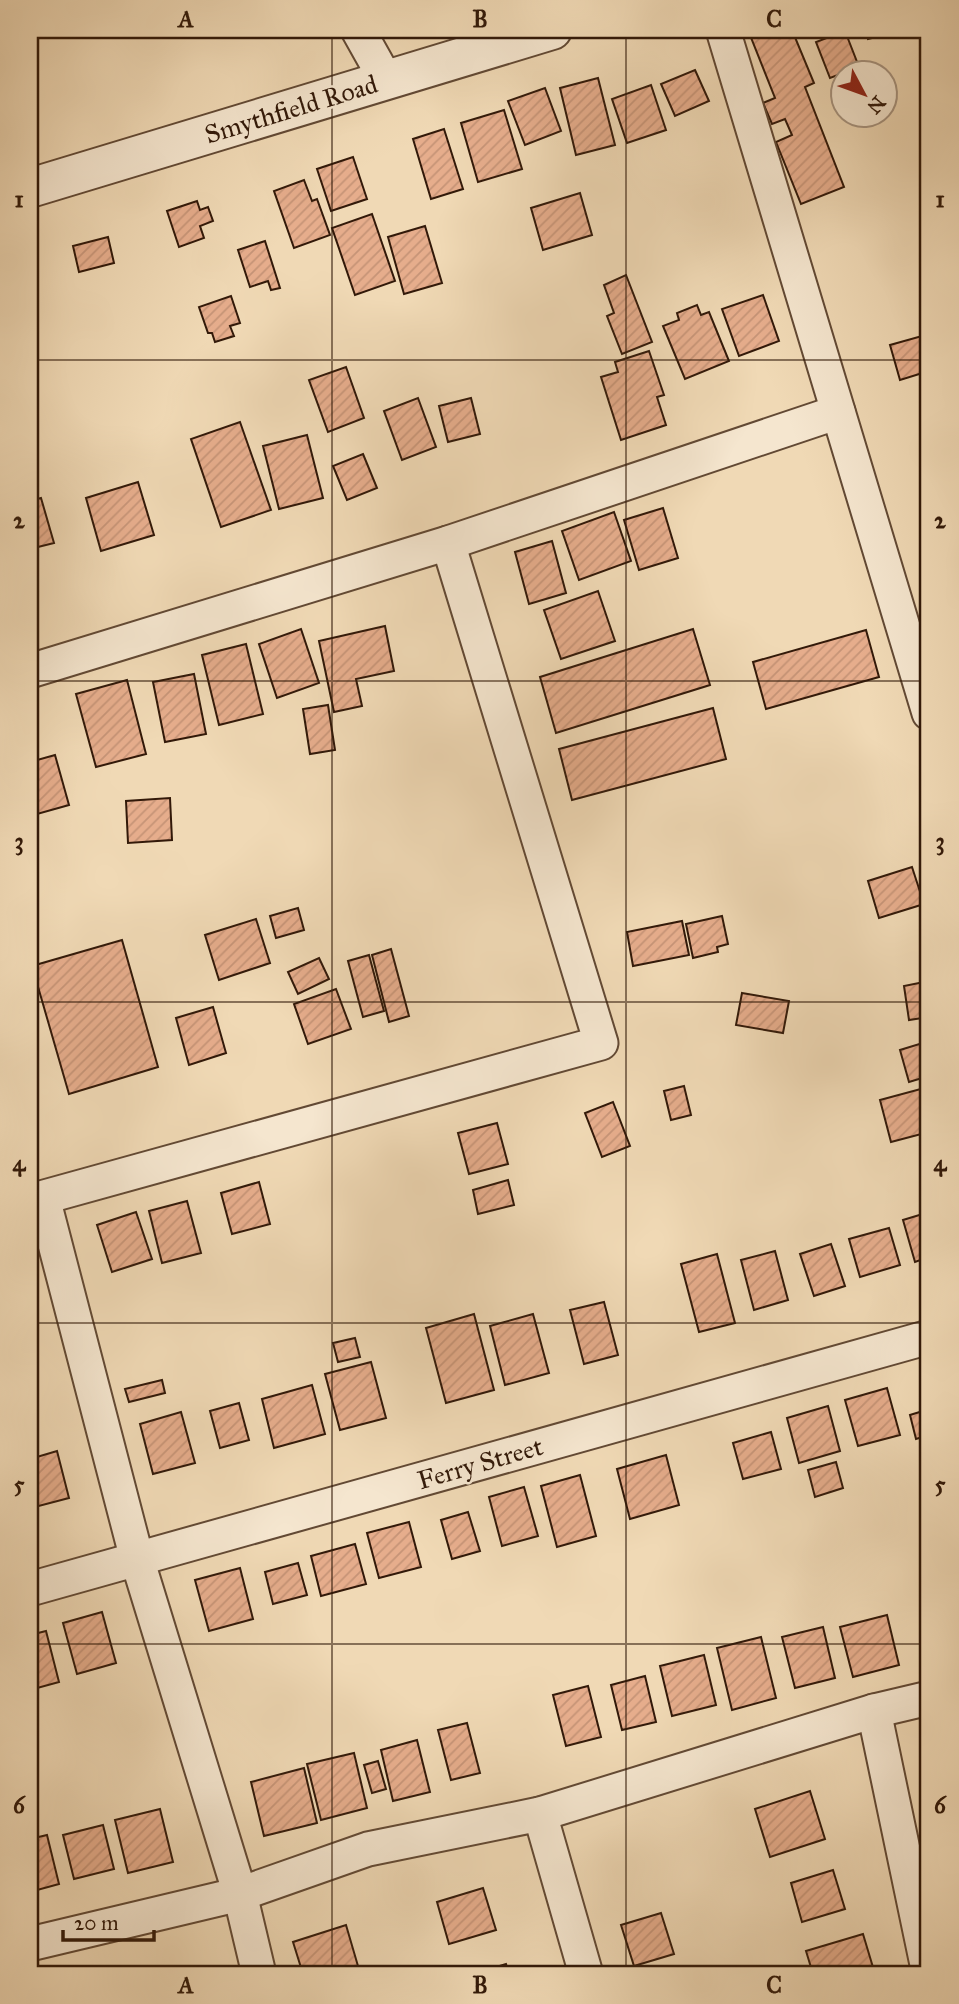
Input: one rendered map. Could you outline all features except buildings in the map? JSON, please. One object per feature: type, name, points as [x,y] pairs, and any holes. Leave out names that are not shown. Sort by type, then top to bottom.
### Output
[{"type":"street","points":[[358,30],[386,80]]},
{"type":"street","name":"Smythfield Road","points":[[30,188],[552,30]]},
{"type":"street","points":[[723,30],[929,713]]},
{"type":"street","points":[[30,671],[448,543],[838,412]]},
{"type":"street","points":[[259,1974],[240,1894],[137,1559],[36,1200],[601,1043],[448,543]]},
{"type":"street","name":"Ferry Street","points":[[30,1588],[929,1337]]},
{"type":"street","points":[[30,1944],[240,1894],[368,1849],[540,1814],[874,1711],[929,1698]]},
{"type":"street","points":[[874,1711],[929,1974]]},
{"type":"street","points":[[540,1814],[586,1974]]}]
